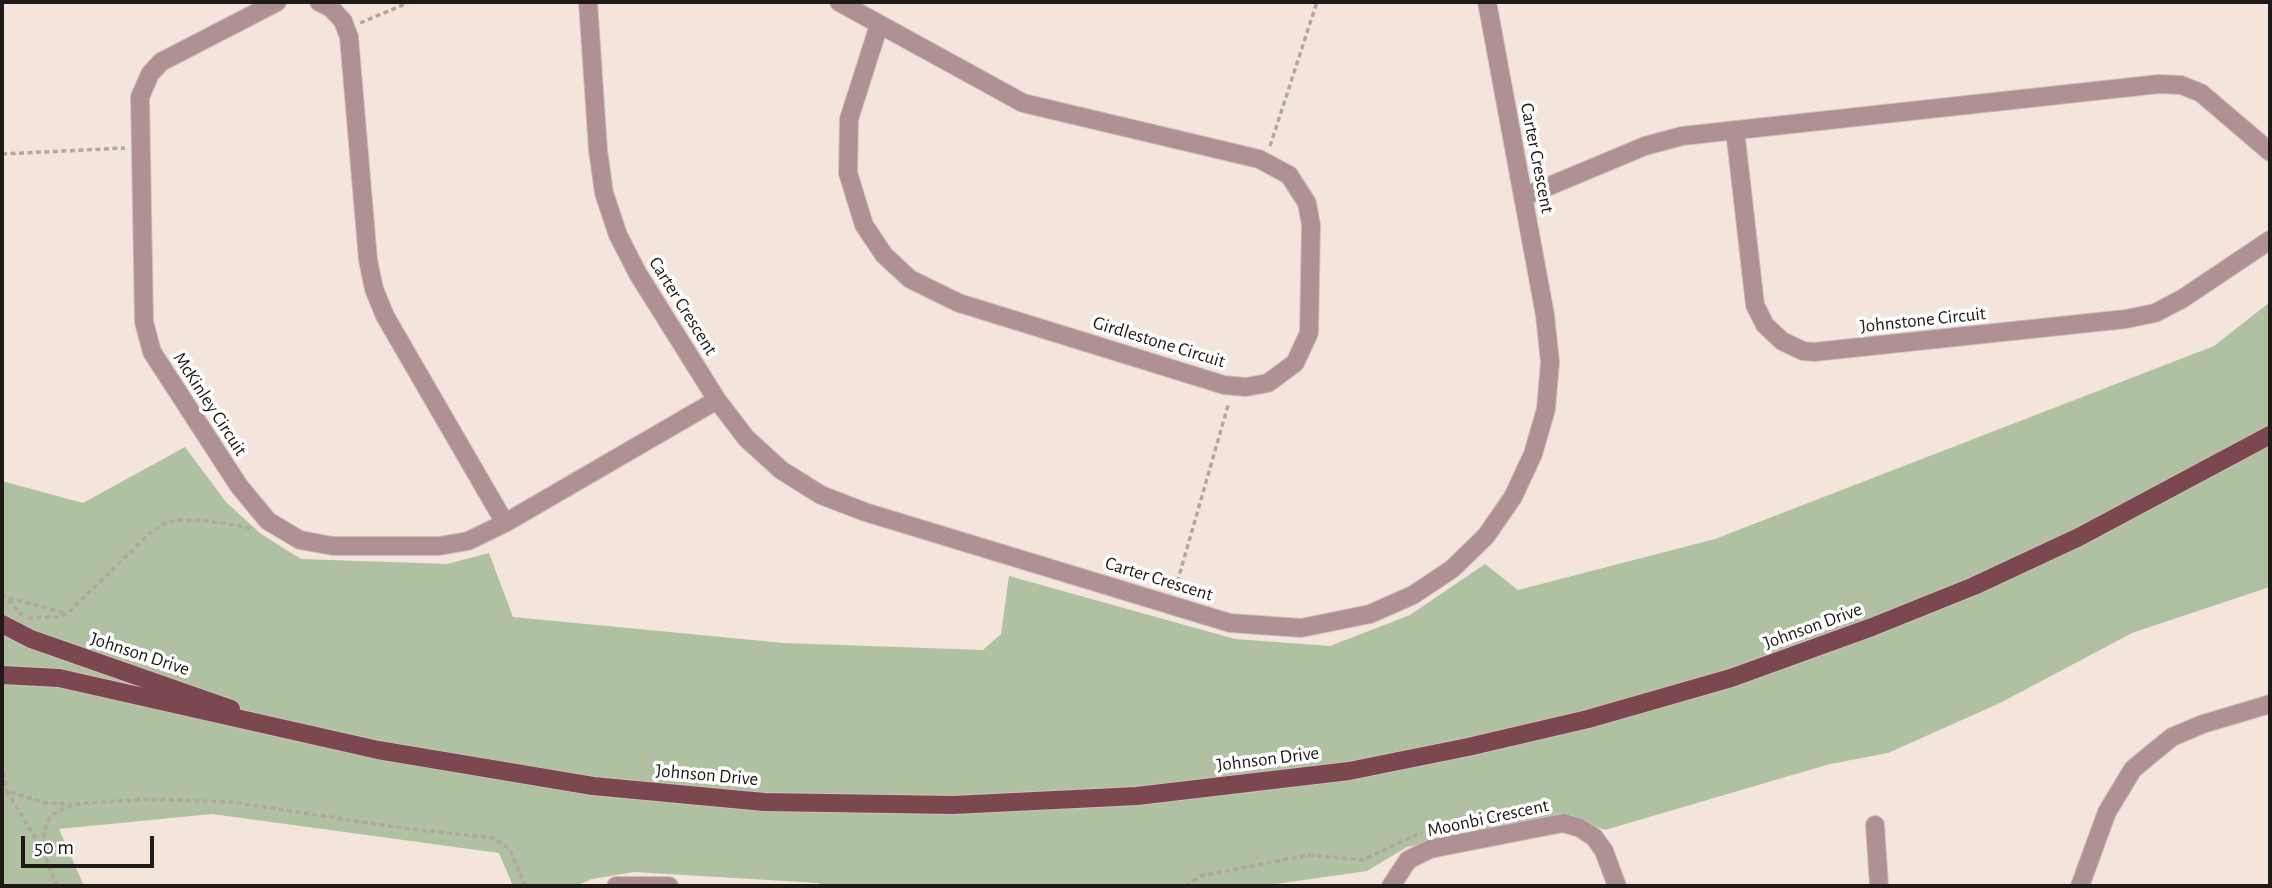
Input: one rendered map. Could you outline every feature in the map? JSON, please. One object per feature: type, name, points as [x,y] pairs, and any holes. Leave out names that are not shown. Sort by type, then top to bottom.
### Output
[{"type":"main road","name":"Johnson Drive","points":[[2223,458],[2270,422]]},
{"type":"main road","name":"Johnson Drive","points":[[2,675],[59,678],[378,750],[580,783],[764,802],[953,805],[1124,797],[1349,771],[1588,719],[1731,678],[1847,637],[1974,586],[2079,537],[2270,435]]},
{"type":"main road","name":"Johnson Drive","points":[[2,624],[31,639],[195,694],[266,723]]},
{"type":"street","name":"McKinley Circuit","points":[[276,2],[161,62],[150,74],[140,97],[144,321],[152,352],[158,366],[239,486],[268,521],[300,540],[332,546],[439,546],[468,541],[505,523],[718,400]]},
{"type":"street","points":[[319,2],[331,8],[343,21],[351,46],[368,260],[374,289],[385,316],[505,523]]},
{"type":"street","name":"Carter Crescent","points":[[588,2],[598,150],[610,214],[638,274],[718,400],[746,438],[781,470],[821,495],[865,512],[1171,605],[1253,627],[1301,628],[1347,621],[1413,595],[1452,569],[1486,536],[1513,497],[1533,454],[1546,409],[1550,362],[1545,315],[1487,2]]},
{"type":"street","name":"Girdlestone Circuit","points":[[839,2],[880,24],[1023,103],[1265,161],[1289,175],[1307,203],[1311,225],[1309,333],[1300,353],[1287,371],[1268,383],[1234,386],[959,303],[926,289],[884,255],[856,208],[846,155],[849,119],[880,24]]},
{"type":"street","points":[[1523,197],[1645,146],[1682,136],[2159,84],[2181,85],[2201,93],[2270,152]]},
{"type":"street","name":"Johnstone Circuit","points":[[1735,130],[1755,305],[1765,325],[1782,341],[1802,351],[1814,352],[2126,319],[2155,313],[2182,299],[2270,240]]},
{"type":"street","points":[[2080,886],[2107,812],[2133,769],[2172,737],[2203,724],[2270,704]]},
{"type":"street","name":"Moonbi Crescent","points":[[1391,886],[1408,860],[1430,849],[1563,823],[1580,828],[1594,837],[1604,851],[1617,886]]},
{"type":"street","points":[[1875,825],[1879,886]]},
{"type":"street","points":[[616,886],[669,886]]},
{"type":"path","points":[[363,22],[410,2]]},
{"type":"path","points":[[1265,161],[1317,2]]},
{"type":"path","points":[[2,154],[114,148]]},
{"type":"path","points":[[1171,605],[1234,386]]},
{"type":"path","points":[[24,618],[61,617],[68,613],[149,534],[165,523],[179,520],[208,521],[263,528],[268,521]]},
{"type":"path","points":[[9,598],[68,613]]},
{"type":"path","points":[[2,764],[7,791],[41,848],[57,886]]},
{"type":"path","points":[[7,791],[45,803],[73,805],[148,799],[232,802],[409,829],[493,838],[510,849],[525,886]]},
{"type":"path","points":[[41,848],[46,824],[53,814],[73,805]]},
{"type":"path","points":[[1186,886],[1200,876],[1308,855],[1363,860],[1405,838],[1432,830]]},
{"type":"path","points":[[925,886],[942,886]]},
{"type":"green space","points":[[2270,302],[2270,587],[2132,633],[2000,703],[1888,753],[1830,764],[1605,830],[1563,813],[1407,847],[1367,871],[1262,886],[825,886],[818,883],[634,872],[592,879],[576,886],[513,886],[499,853],[212,814],[59,829],[84,886],[2,886],[2,481],[83,503],[185,447],[226,502],[261,534],[301,559],[447,564],[489,553],[513,617],[784,643],[983,650],[1001,634],[1009,576],[1235,639],[1330,646],[1410,615],[1485,564],[1518,590],[1715,539],[2214,346]]}]
